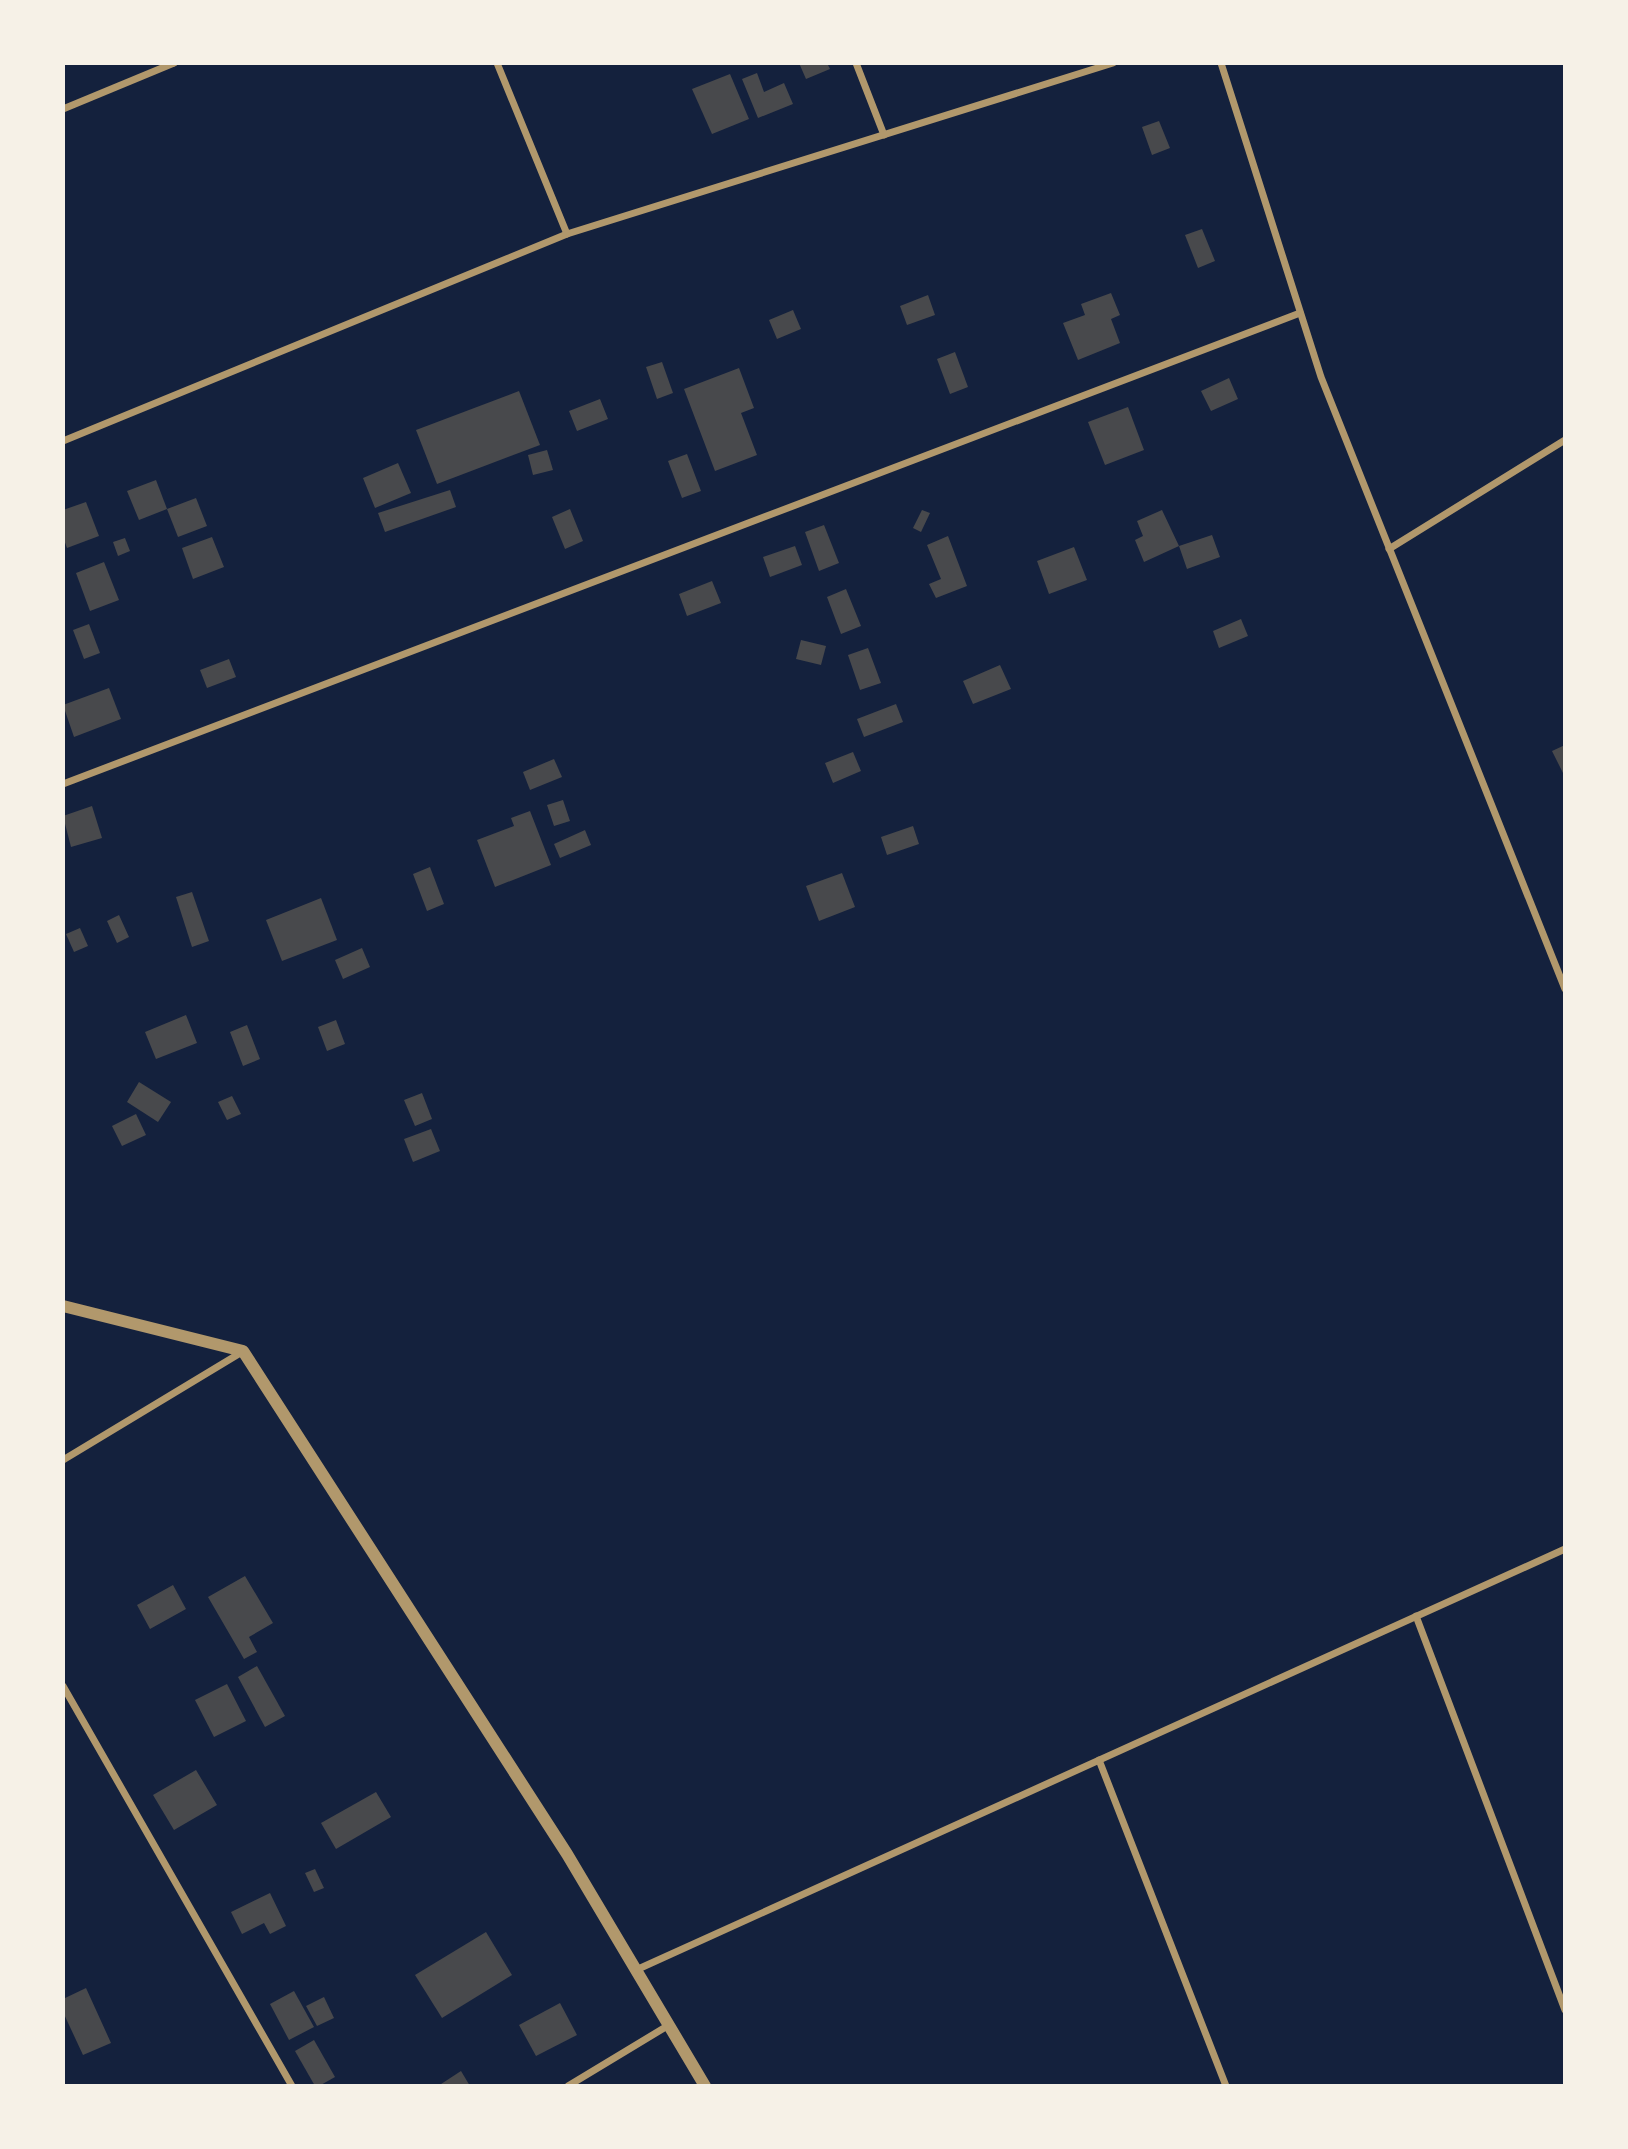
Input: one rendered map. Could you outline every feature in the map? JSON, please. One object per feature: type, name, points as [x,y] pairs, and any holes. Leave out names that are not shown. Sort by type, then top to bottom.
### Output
[{"type":"street","points":[[63,109],[174,63]]},
{"type":"street","points":[[497,63],[567,234]]},
{"type":"street","points":[[856,63],[884,135]]},
{"type":"street","points":[[63,441],[567,234],[1113,63]]},
{"type":"street","points":[[1221,63],[1321,377],[1565,989]]},
{"type":"street","points":[[63,784],[1300,313]]},
{"type":"street","points":[[1390,549],[1565,440]]},
{"type":"street","points":[[63,1306],[243,1351],[568,1854],[705,2086]]},
{"type":"street","points":[[63,1460],[243,1351]]},
{"type":"street","points":[[636,1970],[1565,1549]]},
{"type":"street","points":[[1416,1616],[1565,2010]]},
{"type":"street","points":[[63,1686],[292,2086]]},
{"type":"street","points":[[1099,1760],[1226,2086]]},
{"type":"street","points":[[568,2086],[669,2025]]},
{"type":"building","points":[[799,63],[827,63],[830,69],[806,79]]},
{"type":"building","points":[[757,73],[764,92],[784,83],[793,104],[758,118],[742,79]]},
{"type":"building","points":[[730,74],[749,119],[712,134],[692,89]]},
{"type":"building","points":[[1159,121],[1170,148],[1152,155],[1142,127]]},
{"type":"building","points":[[1202,229],[1215,261],[1198,268],[1185,235]]},
{"type":"building","points":[[1111,293],[1120,315],[1111,319],[1120,343],[1078,360],[1063,323],[1085,315],[1081,304]]},
{"type":"building","points":[[928,295],[935,315],[907,325],[900,306]]},
{"type":"building","points":[[793,310],[801,329],[777,339],[769,320]]},
{"type":"building","points":[[955,352],[968,387],[950,394],[937,359]]},
{"type":"building","points":[[662,362],[673,393],[657,399],[646,367]]},
{"type":"building","points":[[739,368],[754,408],[741,413],[757,455],[715,471],[684,389]]},
{"type":"building","points":[[1229,378],[1238,399],[1211,411],[1201,391]]},
{"type":"building","points":[[519,391],[540,445],[437,484],[416,430]]},
{"type":"building","points":[[600,399],[608,419],[577,431],[569,411]]},
{"type":"building","points":[[1128,407],[1144,450],[1105,465],[1088,422]]},
{"type":"building","points":[[547,450],[553,470],[533,475],[528,455]]},
{"type":"building","points":[[687,454],[701,491],[682,498],[668,461]]},
{"type":"building","points":[[398,463],[411,493],[375,508],[363,478]]},
{"type":"building","points":[[156,480],[167,509],[139,520],[127,491]]},
{"type":"building","points":[[450,490],[456,507],[385,532],[378,513]]},
{"type":"building","points":[[196,498],[207,526],[178,537],[167,509]]},
{"type":"building","points":[[86,502],[99,536],[67,548],[63,537],[63,510]]},
{"type":"building","points":[[570,509],[583,541],[565,549],[552,517]]},
{"type":"building","points":[[922,510],[930,513],[921,532],[913,528]]},
{"type":"building","points":[[1162,510],[1179,546],[1144,562],[1135,540],[1143,536],[1137,521]]},
{"type":"building","points":[[824,525],[839,563],[819,571],[805,532]]},
{"type":"building","points":[[1212,535],[1220,557],[1187,569],[1179,546]]},
{"type":"building","points":[[948,536],[967,586],[936,598],[929,584],[941,579],[927,545]]},
{"type":"building","points":[[212,537],[224,567],[193,579],[182,548]]},
{"type":"building","points":[[125,538],[130,551],[118,556],[113,542]]},
{"type":"building","points":[[795,546],[802,565],[770,577],[763,557]]},
{"type":"building","points":[[1074,547],[1087,580],[1049,594],[1037,561]]},
{"type":"building","points":[[104,562],[119,600],[90,611],[76,573]]},
{"type":"building","points":[[712,581],[721,603],[687,616],[679,594]]},
{"type":"building","points":[[846,589],[861,626],[841,634],[827,597]]},
{"type":"building","points":[[1241,619],[1248,636],[1219,648],[1213,631]]},
{"type":"building","points":[[89,624],[100,653],[84,659],[73,630]]},
{"type":"building","points":[[801,640],[826,646],[821,665],[796,659]]},
{"type":"building","points":[[868,648],[881,683],[860,690],[848,655]]},
{"type":"building","points":[[229,659],[236,677],[207,688],[200,670]]},
{"type":"building","points":[[1000,665],[1011,689],[973,704],[963,681]]},
{"type":"building","points":[[109,688],[121,719],[74,737],[63,705]]},
{"type":"building","points":[[896,704],[903,722],[864,737],[857,719]]},
{"type":"building","points":[[1565,745],[1565,772],[1563,773],[1552,751]]},
{"type":"building","points":[[853,752],[861,771],[833,783],[825,763]]},
{"type":"building","points":[[554,759],[562,777],[530,790],[523,772]]},
{"type":"building","points":[[563,800],[570,821],[554,826],[547,805]]},
{"type":"building","points":[[92,806],[102,838],[71,847],[63,816]]},
{"type":"building","points":[[530,811],[551,865],[495,887],[477,840],[514,826],[511,818]]},
{"type":"building","points":[[913,826],[919,844],[887,855],[881,837]]},
{"type":"building","points":[[585,830],[591,845],[560,858],[554,844]]},
{"type":"building","points":[[430,867],[444,904],[427,911],[413,874]]},
{"type":"building","points":[[842,873],[855,907],[819,921],[806,886]]},
{"type":"building","points":[[192,892],[209,941],[192,947],[176,897]]},
{"type":"building","points":[[321,898],[337,940],[282,961],[266,920]]},
{"type":"building","points":[[119,915],[129,937],[117,943],[107,921]]},
{"type":"building","points":[[80,928],[88,946],[74,952],[66,934]]},
{"type":"building","points":[[362,948],[370,967],[343,979],[335,960]]},
{"type":"building","points":[[186,1015],[197,1043],[156,1059],[145,1032]]},
{"type":"building","points":[[336,1020],[345,1044],[327,1051],[318,1027]]},
{"type":"building","points":[[247,1025],[260,1059],[243,1066],[230,1032]]},
{"type":"building","points":[[139,1082],[171,1102],[158,1122],[127,1102]]},
{"type":"building","points":[[422,1093],[432,1119],[415,1126],[404,1100]]},
{"type":"building","points":[[232,1096],[241,1114],[227,1120],[218,1102]]},
{"type":"building","points":[[136,1114],[146,1135],[122,1146],[112,1126]]},
{"type":"building","points":[[431,1129],[440,1151],[413,1162],[404,1139]]},
{"type":"building","points":[[245,1576],[273,1623],[249,1637],[257,1652],[244,1659],[208,1597]]},
{"type":"building","points":[[173,1585],[186,1609],[150,1629],[137,1605]]},
{"type":"building","points":[[257,1666],[285,1716],[265,1727],[238,1677]]},
{"type":"building","points":[[227,1684],[246,1721],[214,1737],[195,1700]]},
{"type":"building","points":[[196,1770],[217,1805],[174,1830],[153,1795]]},
{"type":"building","points":[[376,1792],[391,1817],[336,1849],[321,1823]]},
{"type":"building","points":[[315,1869],[324,1888],[314,1892],[305,1873]]},
{"type":"building","points":[[270,1893],[286,1926],[270,1934],[264,1923],[242,1934],[231,1912]]},
{"type":"building","points":[[486,1932],[512,1975],[442,2018],[415,1975]]},
{"type":"building","points":[[86,1988],[111,2043],[83,2055],[63,2012],[63,1999]]},
{"type":"building","points":[[294,1991],[314,2027],[289,2040],[270,2004]]},
{"type":"building","points":[[324,1997],[334,2018],[317,2026],[306,2006]]},
{"type":"building","points":[[560,2003],[577,2035],[536,2056],[519,2025]]},
{"type":"building","points":[[314,2040],[335,2077],[319,2086],[315,2086],[295,2051]]},
{"type":"building","points":[[461,2071],[470,2086],[438,2086]]}]
